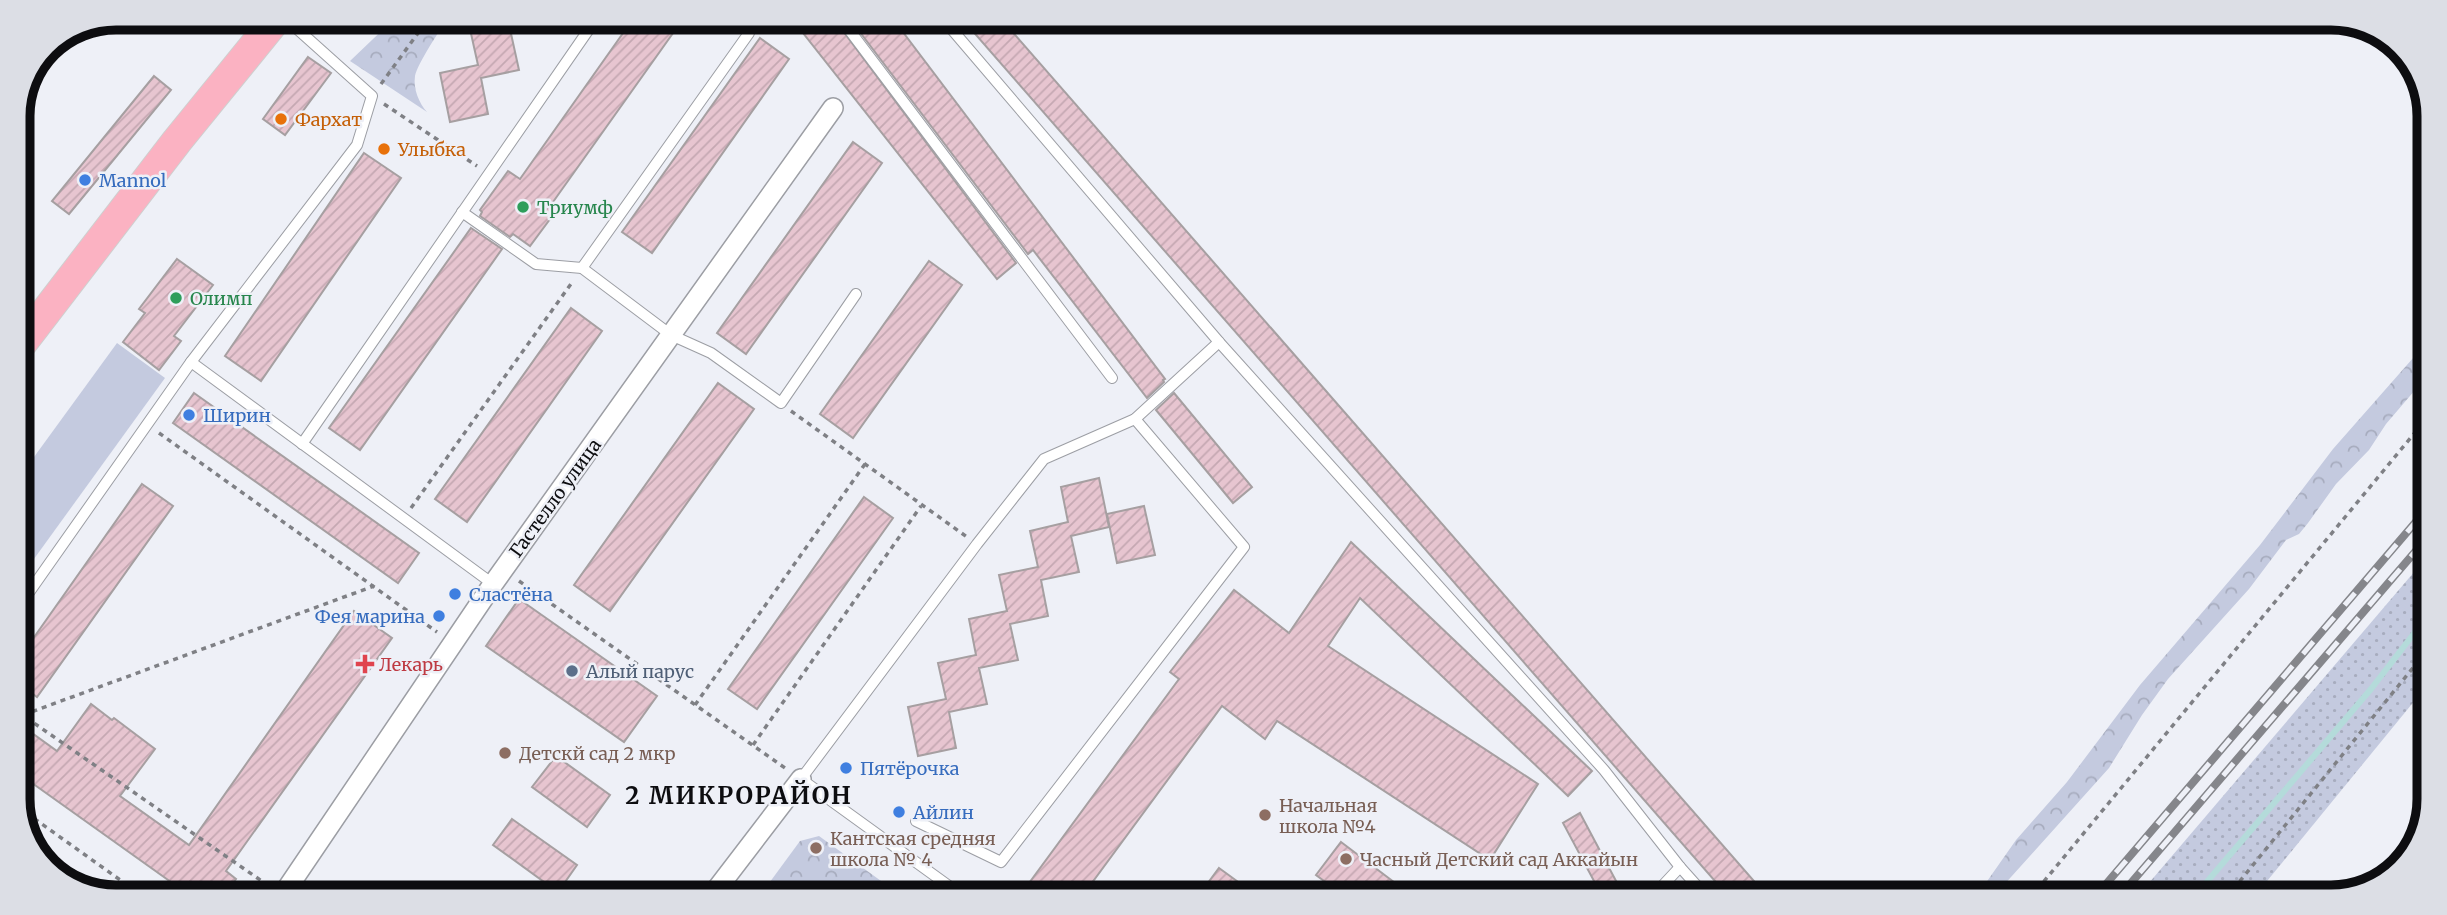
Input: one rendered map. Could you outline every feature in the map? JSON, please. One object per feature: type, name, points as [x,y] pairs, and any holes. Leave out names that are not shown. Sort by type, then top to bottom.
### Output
[{"type":"main road","points":[[30,332],[177,141],[267,30]]},
{"type":"street","name":"Гастелло улица","points":[[278,885],[833,108]]},
{"type":"street","points":[[720,885],[801,779]]},
{"type":"lane","points":[[30,591],[191,362],[357,145],[372,96],[298,30]]},
{"type":"lane","points":[[302,444],[588,30]]},
{"type":"lane","points":[[849,30],[1112,378]]},
{"type":"lane","points":[[952,30],[1219,342],[1604,770],[1696,885]]},
{"type":"lane","points":[[582,268],[749,33]]},
{"type":"lane","points":[[462,212],[536,264],[582,268],[671,335],[711,353],[781,403],[856,294]]},
{"type":"lane","points":[[948,885],[801,779],[1044,459],[1135,419],[1219,342]]},
{"type":"lane","points":[[191,362],[404,519],[498,577]]},
{"type":"lane","points":[[916,821],[1000,862],[1244,547],[1135,419]]},
{"type":"lane","points":[[1663,885],[1680,867]]},
{"type":"path","points":[[420,30],[372,96],[489,173]]},
{"type":"path","points":[[404,519],[582,268]]},
{"type":"path","points":[[781,403],[977,544]]},
{"type":"path","points":[[147,424],[453,643]]},
{"type":"path","points":[[2041,885],[2417,430]]},
{"type":"path","points":[[695,705],[865,464]]},
{"type":"path","points":[[753,745],[922,506]]},
{"type":"path","points":[[498,577],[695,705],[801,779]]},
{"type":"path","points":[[30,712],[374,586]]},
{"type":"path","points":[[2238,885],[2417,664]]},
{"type":"path","points":[[30,720],[269,885]]},
{"type":"path","points":[[31,816],[127,885]]},
{"type":"green space","points":[[382,30],[440,30],[415,76],[417,96],[427,112],[350,61]]},
{"type":"green space","points":[[117,343],[165,378],[30,564],[30,463]]},
{"type":"green space","points":[[2417,354],[2417,388],[2386,424],[2369,450],[2336,484],[2299,534],[2286,540],[2249,589],[2168,679],[2109,768],[2004,885],[1984,885],[2016,840],[2067,782],[2140,685],[2260,545],[2333,449]]},
{"type":"green space","points":[[2417,569],[2417,698],[2264,885],[2147,885]]},
{"type":"green space","points":[[819,836],[887,885],[768,885],[800,841]]},
{"type":"building","points":[[470,30],[510,30],[519,70],[481,78],[488,114],[450,122],[440,73],[478,65]]},
{"type":"building","points":[[625,30],[675,30],[553,202],[559,207],[530,246],[513,234],[510,237],[480,216],[480,210],[508,171],[520,179]]},
{"type":"building","points":[[801,30],[842,30],[1016,263],[997,279]]},
{"type":"building","points":[[858,30],[901,30],[1165,379],[1147,398],[1033,250],[1028,254]]},
{"type":"building","points":[[972,30],[1011,30],[1757,885],[1718,885]]},
{"type":"building","points":[[760,38],[789,59],[652,253],[622,232]]},
{"type":"building","points":[[308,57],[331,73],[285,135],[263,119]]},
{"type":"building","points":[[154,76],[171,90],[69,214],[52,201]]},
{"type":"building","points":[[853,142],[882,163],[746,354],[717,333]]},
{"type":"building","points":[[364,153],[401,178],[261,381],[225,356]]},
{"type":"building","points":[[471,228],[502,249],[360,450],[329,428]]},
{"type":"building","points":[[177,259],[213,285],[174,336],[181,341],[159,370],[123,342],[145,313],[139,309]]},
{"type":"building","points":[[929,261],[962,285],[853,438],[820,414]]},
{"type":"building","points":[[571,308],[602,331],[467,522],[435,499]]},
{"type":"building","points":[[718,383],[754,409],[610,611],[574,585]]},
{"type":"building","points":[[194,393],[419,553],[398,583],[173,423]]},
{"type":"building","points":[[1174,393],[1252,487],[1233,503],[1156,410]]},
{"type":"building","points":[[1099,478],[1109,527],[1071,536],[1079,572],[1041,580],[1048,616],[1010,624],[1018,660],[979,668],[987,704],[949,712],[956,748],[918,756],[908,707],[946,699],[938,663],[976,655],[969,619],[1007,611],[999,575],[1038,567],[1030,531],[1068,522],[1061,487]]},
{"type":"building","points":[[142,484],[173,506],[37,697],[30,692],[30,643]]},
{"type":"building","points":[[864,497],[893,518],[757,709],[728,689]]},
{"type":"building","points":[[1144,506],[1155,555],[1117,563],[1107,514]]},
{"type":"building","points":[[1351,542],[1592,771],[1568,796],[1360,598],[1328,646],[1538,784],[1490,860],[1277,721],[1265,739],[1222,706],[1090,885],[1028,885],[1179,679],[1170,672],[1234,590],[1289,633]]},
{"type":"building","name":"Алый парус","points":[[519,599],[657,696],[624,742],[486,646]]},
{"type":"building","points":[[354,611],[392,638],[226,871],[236,879],[232,885],[175,885],[30,782],[30,732],[57,751],[91,704],[112,720],[114,718],[155,749],[120,796],[189,845]]},
{"type":"building","points":[[556,756],[610,795],[587,827],[532,787]]},
{"type":"building","points":[[1580,813],[1618,885],[1596,885],[1563,823]]},
{"type":"building","points":[[512,819],[577,865],[563,885],[548,885],[493,845]]},
{"type":"building","name":"Часный Детский сад Аккайын","points":[[1341,842],[1398,885],[1330,885],[1316,875]]},
{"type":"building","points":[[1219,868],[1242,885],[1206,885]]},
{"type":"waterway","points":[[2204,885],[2371,689],[2417,630]]},
{"type":"railway","points":[[2105,885],[2417,521]]},
{"type":"railway","points":[[2129,885],[2417,549]]},
{"type":"place","name":"Фархат","points":[[281,119]]},
{"type":"place","name":"Улыбка","points":[[384,149]]},
{"type":"place","name":"Mannol","points":[[85,180]]},
{"type":"place","name":"Триумф","points":[[523,207]]},
{"type":"place","name":"Олимп","points":[[176,298]]},
{"type":"place","name":"Ширин","points":[[189,415]]},
{"type":"place","name":"Сластёна","points":[[455,594]]},
{"type":"place","name":"Фея марина","points":[[439,616]]},
{"type":"place","name":"Лекарь","points":[[365,664]]},
{"type":"place","name":"Алый парус","points":[[572,671]]},
{"type":"place","name":"Детскй сад 2 мкр","points":[[505,753]]},
{"type":"place","name":"Пятёрочка","points":[[846,768]]},
{"type":"place","name":"Айлин","points":[[899,812]]},
{"type":"place","name":"Начальная школа №4","points":[[1265,815]]},
{"type":"place","name":"Кантская средняя школа № 4","points":[[816,848]]},
{"type":"place","name":"Часный Детский сад Аккайын","points":[[1346,859]]},
{"type":"district","name":"2 МИКРОРАЙОН","points":[[739,795]]}]
